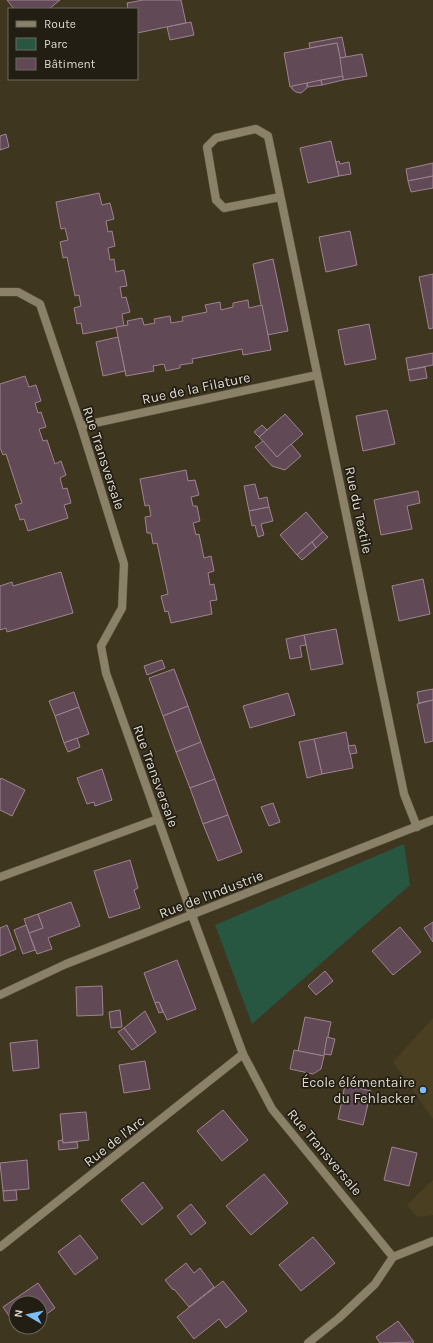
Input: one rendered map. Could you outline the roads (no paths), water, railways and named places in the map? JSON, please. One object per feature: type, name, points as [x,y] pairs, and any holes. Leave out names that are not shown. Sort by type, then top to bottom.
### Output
[{"type":"street","name":"Rue du Textile","points":[[280,197],[224,208],[216,200],[207,147],[216,138],[256,129],[268,136],[404,794],[416,827]]},
{"type":"street","name":"Rue Transversale","points":[[0,292],[18,292],[40,304],[81,426],[124,564],[122,608],[101,646],[106,673],[243,1054],[272,1109],[393,1257]]},
{"type":"street","name":"Rue de la Filature","points":[[81,426],[318,375]]},
{"type":"street","points":[[0,877],[158,819]]},
{"type":"street","name":"Rue de l'Industrie","points":[[0,995],[66,964],[433,820]]},
{"type":"street","name":"Rue de l'Arc","points":[[0,1247],[243,1054]]},
{"type":"street","points":[[308,1343],[339,1318],[375,1284],[393,1257],[433,1241]]},
{"type":"place","name":"École élémentaire du Fehlacker","points":[[423,1090]]}]
